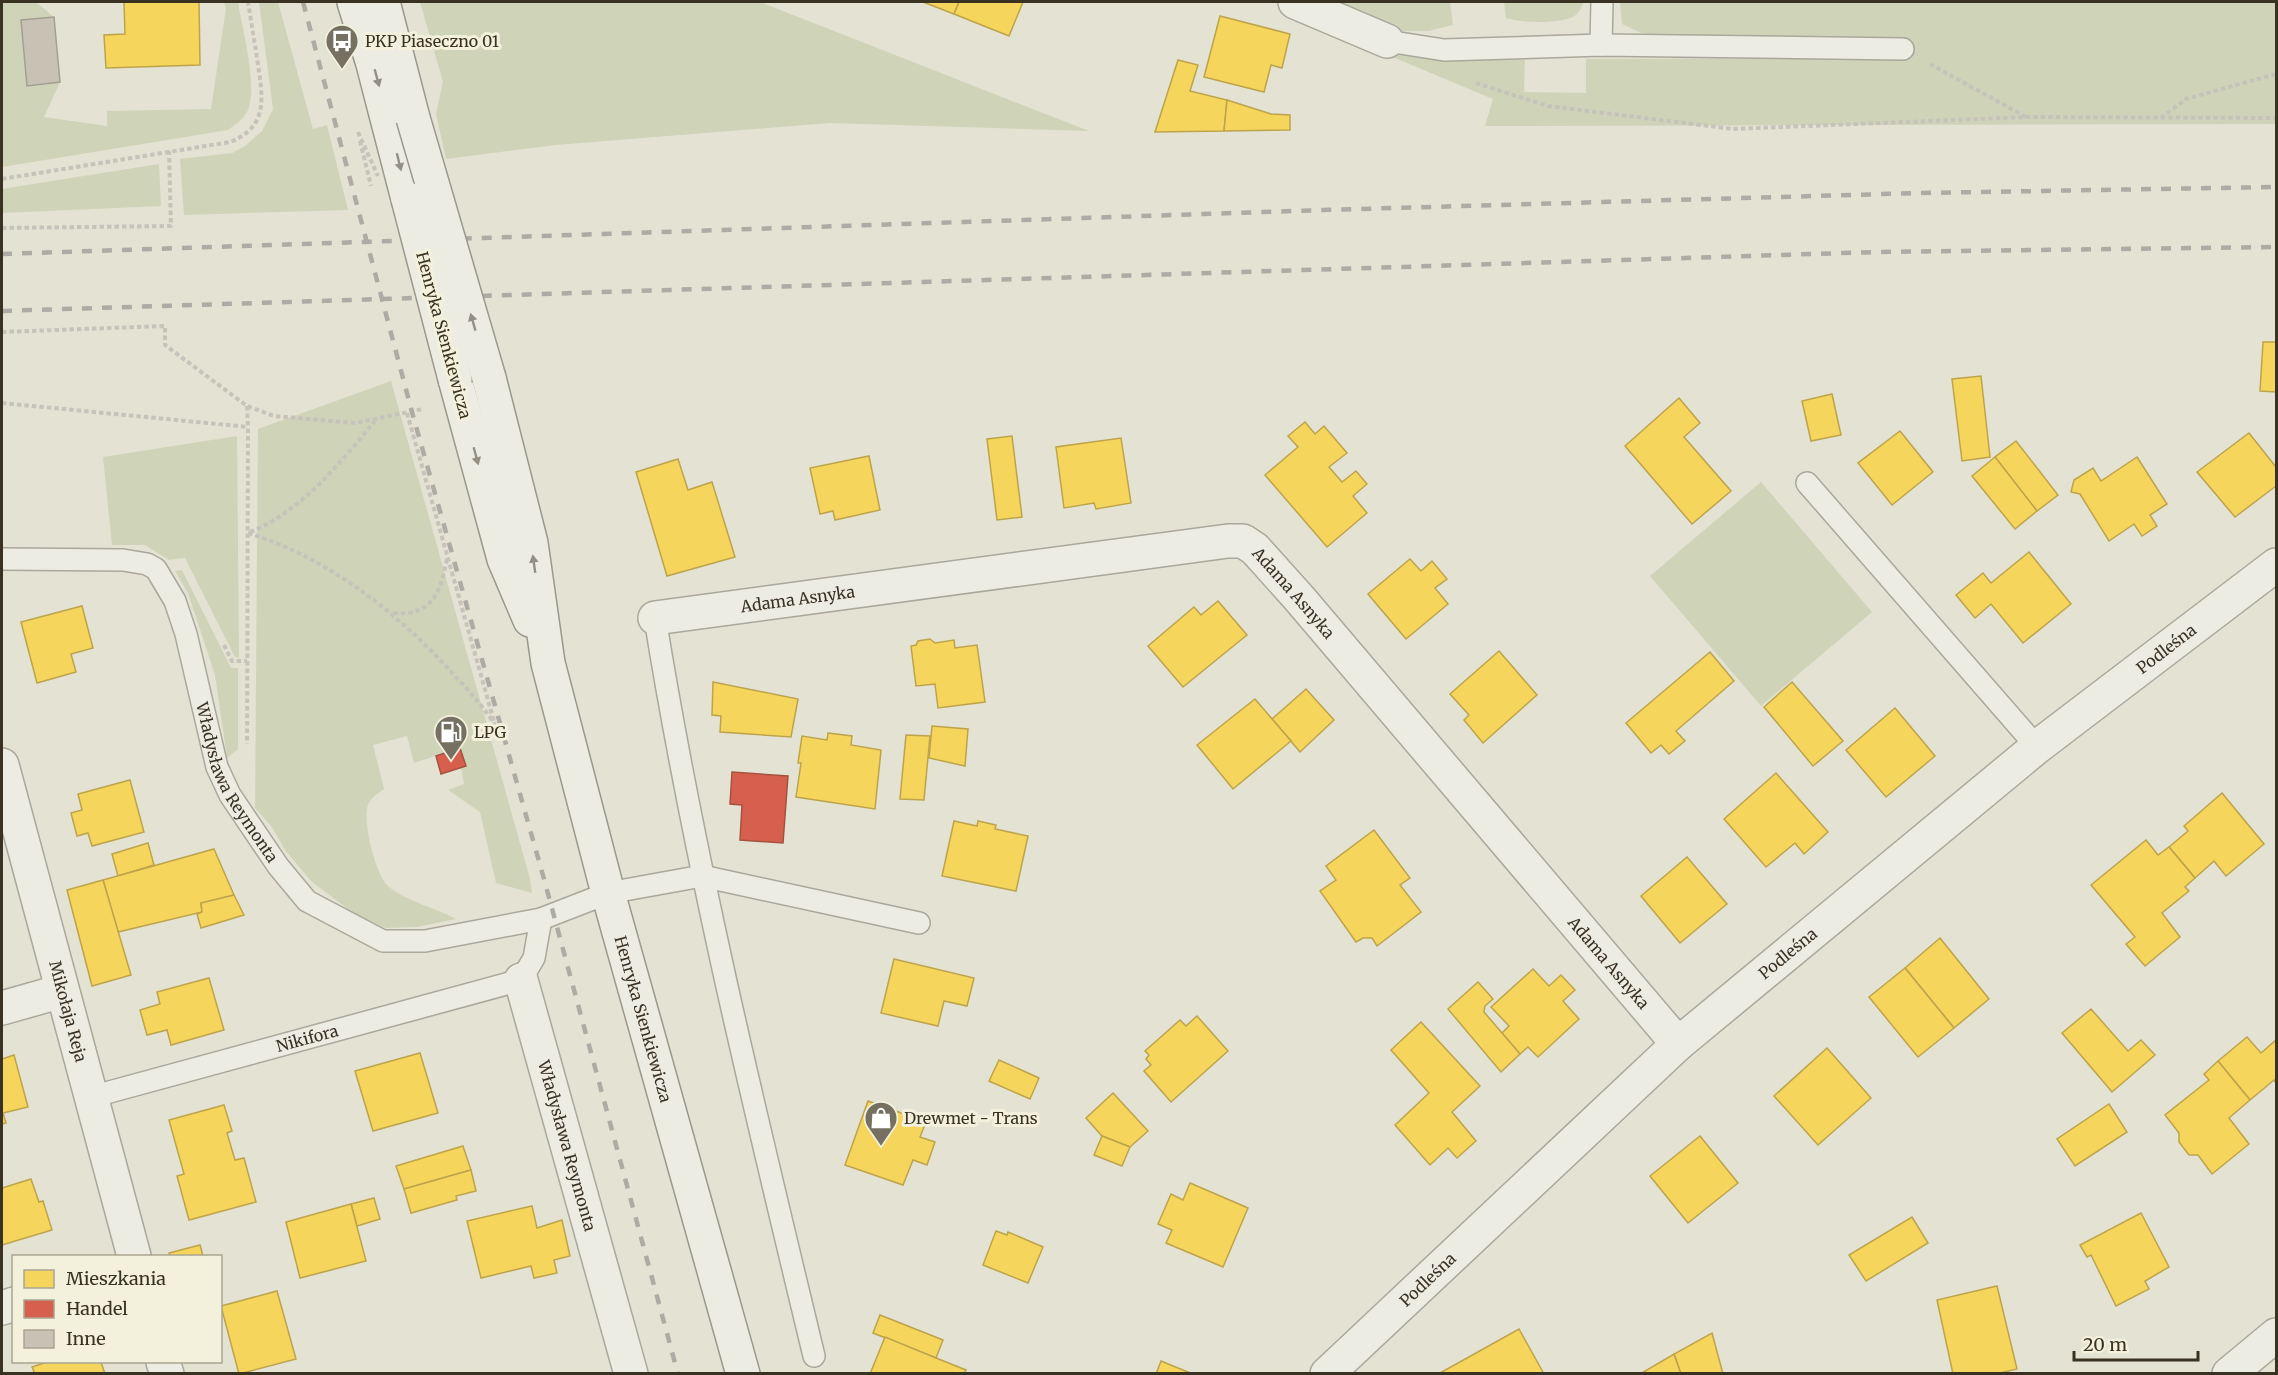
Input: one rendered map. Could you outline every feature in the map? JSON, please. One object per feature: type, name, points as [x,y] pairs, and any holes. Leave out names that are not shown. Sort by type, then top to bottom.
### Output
[{"type":"street","name":"Henryka Sienkiewicza","points":[[354,2],[401,122],[489,378],[531,543],[548,663],[609,893],[743,1374]]},
{"type":"street","name":"Henryka Sienkiewicza","points":[[383,2],[401,122],[455,379],[504,559],[548,663]]},
{"type":"street","points":[[1295,2],[1387,41]]},
{"type":"street","name":"Adama Asnyka","points":[[655,618],[1216,542],[1243,541],[1255,549],[1299,598],[1678,1044]]},
{"type":"street","name":"Podleśna","points":[[1327,1374],[1678,1044],[2037,747],[2277,565]]},
{"type":"street","name":"Mikołaja Reja","points":[[2,765],[133,1255]]},
{"type":"street","name":"Władysława Reymonta","points":[[522,980],[631,1374]]},
{"type":"street","points":[[2,1008],[62,991]]},
{"type":"street","points":[[2229,1374],[2277,1335]]},
{"type":"lane","points":[[1601,45],[1602,2]]},
{"type":"lane","points":[[1387,41],[1444,50],[1601,45],[1903,49]]},
{"type":"lane","points":[[1807,483],[2037,747]]},
{"type":"lane","name":"Władysława Reymonta","points":[[2,559],[123,560],[147,564],[156,569],[175,601],[186,634],[217,767],[230,795],[278,866],[307,901],[383,941],[425,941],[541,920],[609,893],[702,876]]},
{"type":"lane","points":[[655,618],[670,713],[702,876],[814,1356]]},
{"type":"lane","points":[[702,876],[919,923]]},
{"type":"lane","points":[[522,980],[534,958],[541,920]]},
{"type":"lane","name":"Nikifora","points":[[91,1097],[522,980]]},
{"type":"path","points":[[2,179],[230,142],[246,136],[256,122],[263,103],[248,2]]},
{"type":"path","points":[[1903,49],[2028,117]]},
{"type":"path","points":[[2160,118],[2186,99],[2277,74]]},
{"type":"path","points":[[1473,82],[1548,106],[1734,129],[2028,117],[2277,118]]},
{"type":"path","points":[[2,228],[171,226],[169,151]]},
{"type":"path","points":[[2,332],[165,326],[165,345],[247,406],[274,416],[355,423],[423,410]]},
{"type":"path","points":[[2,403],[248,427]]},
{"type":"path","points":[[230,795],[247,752],[247,406]]},
{"type":"path","points":[[248,532],[276,541],[317,563],[355,586],[390,613],[433,652],[481,705],[495,725],[407,413]]},
{"type":"path","points":[[248,532],[270,524],[293,507],[350,452],[375,420]]},
{"type":"path","points":[[390,613],[408,614],[429,604],[437,595],[447,558]]},
{"type":"green space","points":[[2,2],[36,2],[54,17],[21,20],[27,85],[60,82],[44,117],[107,126],[107,111],[211,109],[226,8],[224,2],[238,2],[250,72],[251,100],[248,110],[242,119],[228,130],[2,167]]},
{"type":"green space","points":[[259,2],[278,2],[313,129],[327,125],[348,210],[184,215],[180,159],[232,153],[245,146],[262,131],[273,109]]},
{"type":"green space","points":[[420,2],[760,2],[1089,131],[830,123],[556,145],[446,159],[436,114],[443,82]]},
{"type":"green space","points":[[1322,2],[1450,2],[1453,25],[1428,31],[1395,31]]},
{"type":"green space","points":[[1504,2],[1584,2],[1578,13],[1571,18],[1543,22],[1506,18]]},
{"type":"green space","points":[[1620,2],[2276,2],[2276,124],[1485,126],[1493,99],[1390,56],[1389,49],[1450,59],[1525,60],[1524,92],[1586,93],[1586,59],[1813,58],[1811,36],[1666,39],[1639,32],[1622,24]]},
{"type":"green space","points":[[159,164],[161,206],[2,213],[2,189]]},
{"type":"green space","points":[[391,381],[532,893],[496,883],[480,812],[448,790],[464,784],[461,768],[466,766],[460,748],[414,763],[407,736],[373,745],[384,789],[372,798],[368,805],[367,823],[371,848],[379,872],[389,887],[404,897],[456,919],[417,927],[386,928],[356,915],[312,882],[285,850],[272,827],[255,808],[258,429]]},
{"type":"green space","points":[[237,436],[239,658],[235,657],[185,558],[169,560],[145,545],[112,545],[103,457]]},
{"type":"green space","points":[[1761,482],[1872,612],[1761,706],[1650,576]]},
{"type":"green space","points":[[182,570],[231,668],[238,668],[238,749],[227,758],[215,675],[188,593],[175,571]]},
{"type":"building: Mieszkania","points":[[124,2],[199,2],[200,65],[106,68],[104,35],[125,34]]},
{"type":"building: Mieszkania","points":[[923,2],[959,2],[954,14]]},
{"type":"building: Mieszkania","points":[[959,2],[1023,2],[1009,36],[954,14]]},
{"type":"building: Mieszkania","points":[[1220,16],[1290,34],[1282,68],[1271,65],[1264,92],[1204,77]]},
{"type":"building: Mieszkania","points":[[1178,60],[1198,65],[1190,91],[1227,100],[1224,131],[1155,132]]},
{"type":"building: Mieszkania","points":[[1227,100],[1271,114],[1290,115],[1290,130],[1224,131]]},
{"type":"building: Mieszkania","points":[[2263,342],[2276,342],[2276,392],[2260,391]]},
{"type":"building: Mieszkania","points":[[1981,376],[1990,457],[1962,461],[1952,379]]},
{"type":"building: Mieszkania","points":[[1832,394],[1841,435],[1811,441],[1802,401]]},
{"type":"building: Mieszkania","points":[[1679,398],[1700,423],[1684,437],[1731,491],[1692,524],[1625,446]]},
{"type":"building: Mieszkania","points":[[1305,422],[1315,434],[1324,426],[1347,453],[1329,467],[1342,482],[1356,471],[1367,484],[1353,496],[1367,513],[1327,547],[1265,475],[1298,447],[1288,436]]},
{"type":"building: Mieszkania","points":[[1900,431],[1933,472],[1892,505],[1858,463]]},
{"type":"building: Mieszkania","points":[[2249,433],[2276,467],[2276,486],[2235,517],[2197,472]]},
{"type":"building: Mieszkania","points":[[1012,436],[1022,517],[997,520],[987,439]]},
{"type":"building: Mieszkania","points":[[1121,438],[1131,503],[1096,509],[1094,503],[1064,508],[1056,447]]},
{"type":"building: Mieszkania","points":[[2016,441],[2058,495],[2037,511],[1995,457]]},
{"type":"building: Mieszkania","points":[[869,456],[880,510],[835,520],[833,511],[820,514],[810,468]]},
{"type":"building: Mieszkania","points":[[1995,457],[2037,511],[2015,529],[1972,476]]},
{"type":"building: Mieszkania","points":[[2137,457],[2167,504],[2150,515],[2157,526],[2142,536],[2134,524],[2109,541],[2080,494],[2071,492],[2074,480],[2093,468],[2101,481]]},
{"type":"building: Mieszkania","points":[[678,459],[688,490],[712,482],[735,557],[667,576],[636,472]]},
{"type":"building: Mieszkania","points":[[2029,552],[2071,604],[2023,643],[1991,604],[1975,618],[1956,595],[1983,573],[1991,583]]},
{"type":"building: Mieszkania","points":[[1410,559],[1421,571],[1432,561],[1447,579],[1435,588],[1448,604],[1406,639],[1368,594]]},
{"type":"building: Mieszkania","points":[[1218,601],[1247,635],[1183,687],[1148,646],[1194,607],[1201,615]]},
{"type":"building: Mieszkania","points":[[82,606],[93,648],[71,654],[76,672],[37,683],[21,622]]},
{"type":"building: Mieszkania","points":[[930,639],[935,643],[954,640],[955,648],[977,645],[985,702],[938,708],[935,684],[916,686],[911,646],[916,645],[918,641]]},
{"type":"building: Mieszkania","points":[[1499,651],[1537,695],[1483,743],[1464,720],[1469,715],[1450,694]]},
{"type":"building: Mieszkania","points":[[1710,652],[1734,681],[1676,731],[1685,741],[1669,754],[1661,745],[1651,753],[1626,723]]},
{"type":"building: Mieszkania","points":[[713,682],[798,699],[791,737],[720,732],[721,716],[712,715]]},
{"type":"building: Mieszkania","points":[[1792,682],[1843,741],[1813,766],[1764,707]]},
{"type":"building: Mieszkania","points":[[1306,689],[1334,720],[1300,752],[1272,719]]},
{"type":"building: Mieszkania","points":[[1255,699],[1291,741],[1233,789],[1197,745]]},
{"type":"building: Mieszkania","points":[[1895,708],[1935,756],[1886,797],[1846,750]]},
{"type":"building: Mieszkania","points":[[932,726],[968,729],[965,766],[929,758]]},
{"type":"building: Mieszkania","points":[[828,733],[852,736],[851,745],[881,750],[875,809],[796,797],[802,736],[827,740]]},
{"type":"building: Mieszkania","points":[[906,735],[930,736],[924,800],[900,799]]},
{"type":"building: Mieszkania","points":[[1776,773],[1828,832],[1804,854],[1795,843],[1766,867],[1724,819]]},
{"type":"building: Mieszkania","points":[[130,780],[144,832],[92,846],[88,833],[77,836],[71,813],[82,810],[78,794]]},
{"type":"building: Mieszkania","points":[[2222,793],[2264,844],[2226,876],[2214,861],[2195,878],[2169,847],[2188,831],[2184,826]]},
{"type":"building: Mieszkania","points":[[954,821],[977,826],[978,821],[996,825],[995,829],[1028,836],[1016,891],[942,876]]},
{"type":"building: Mieszkania","points":[[1374,830],[1410,878],[1400,885],[1421,912],[1377,946],[1372,938],[1363,938],[1356,942],[1320,891],[1336,880],[1326,866]]},
{"type":"building: Mieszkania","points":[[2146,840],[2158,855],[2169,847],[2195,878],[2185,887],[2189,891],[2162,913],[2180,937],[2145,966],[2126,944],[2135,937],[2091,885]]},
{"type":"building: Mieszkania","points":[[148,843],[154,865],[118,876],[112,854]]},
{"type":"building: Mieszkania","points":[[214,849],[234,895],[201,903],[202,912],[118,932],[103,880]]},
{"type":"building: Mieszkania","points":[[1687,857],[1727,904],[1680,943],[1641,896]]},
{"type":"building: Mieszkania","points":[[103,880],[131,975],[92,986],[67,890]]},
{"type":"building: Mieszkania","points":[[234,895],[244,915],[201,928],[197,914],[202,912],[201,903]]},
{"type":"building: Mieszkania","points":[[1940,938],[1989,999],[1954,1028],[1905,968]]},
{"type":"building: Mieszkania","points":[[894,959],[974,978],[967,1006],[944,1001],[938,1026],[881,1013]]},
{"type":"building: Mieszkania","points":[[1905,968],[1954,1028],[1918,1057],[1869,997]]},
{"type":"building: Mieszkania","points":[[1533,969],[1549,986],[1561,975],[1575,990],[1563,1001],[1579,1019],[1538,1057],[1528,1047],[1520,1054],[1502,1033],[1509,1026],[1491,1007]]},
{"type":"building: Mieszkania","points":[[209,978],[224,1030],[171,1045],[167,1030],[147,1035],[140,1010],[160,1004],[157,992]]},
{"type":"building: Mieszkania","points":[[1478,982],[1493,999],[1485,1006],[1484,1012],[1520,1054],[1501,1072],[1448,1009]]},
{"type":"building: Mieszkania","points":[[2091,1009],[2128,1051],[2141,1040],[2155,1055],[2112,1092],[2062,1033]]},
{"type":"building: Mieszkania","points":[[1197,1016],[1228,1051],[1171,1102],[1144,1071],[1151,1065],[1146,1059],[1149,1055],[1145,1051],[1180,1020],[1186,1026]]},
{"type":"building: Mieszkania","points":[[1421,1022],[1480,1086],[1452,1112],[1476,1141],[1457,1158],[1448,1148],[1430,1165],[1395,1125],[1429,1093],[1391,1050]]},
{"type":"building: Mieszkania","points":[[2247,1037],[2261,1053],[2276,1040],[2276,1083],[2274,1080],[2250,1100],[2218,1061]]},
{"type":"building: Mieszkania","points":[[1827,1048],[1871,1098],[1818,1145],[1774,1096]]},
{"type":"building: Mieszkania","points":[[420,1053],[438,1113],[373,1131],[355,1071]]},
{"type":"building: Mieszkania","points":[[14,1055],[28,1107],[3,1113],[6,1123],[2,1124],[2,1059]]},
{"type":"building: Mieszkania","points":[[999,1060],[1039,1078],[1030,1099],[989,1081]]},
{"type":"building: Mieszkania","points":[[2218,1061],[2250,1100],[2229,1118],[2249,1144],[2212,1174],[2198,1155],[2189,1155],[2179,1142],[2179,1133],[2165,1115],[2209,1080],[2204,1074]]},
{"type":"building: Mieszkania","points":[[1113,1093],[1148,1131],[1130,1147],[1102,1136],[1086,1118]]},
{"type":"building: Mieszkania","points":[[868,1101],[926,1122],[920,1137],[935,1142],[927,1165],[913,1160],[903,1185],[845,1165]]},
{"type":"building: Mieszkania","points":[[2109,1104],[2127,1132],[2075,1166],[2057,1139]]},
{"type":"building: Mieszkania","points":[[224,1105],[232,1131],[227,1133],[235,1160],[244,1158],[256,1202],[189,1220],[177,1176],[184,1174],[169,1120]]},
{"type":"building: Mieszkania","points":[[1102,1136],[1130,1147],[1122,1166],[1094,1155]]},
{"type":"building: Mieszkania","points":[[1700,1136],[1738,1183],[1688,1223],[1650,1176]]},
{"type":"building: Mieszkania","points":[[463,1146],[471,1170],[404,1189],[396,1166]]},
{"type":"building: Mieszkania","points":[[471,1170],[476,1191],[456,1196],[457,1200],[411,1213],[404,1189]]},
{"type":"building: Mieszkania","points":[[31,1179],[39,1202],[43,1201],[52,1230],[2,1245],[2,1188]]},
{"type":"building: Mieszkania","points":[[1190,1183],[1248,1208],[1223,1267],[1166,1243],[1172,1230],[1158,1224],[1171,1194],[1183,1200]]},
{"type":"building: Mieszkania","points":[[374,1198],[380,1219],[357,1226],[351,1204]]},
{"type":"building: Mieszkania","points":[[351,1204],[366,1261],[300,1278],[286,1222]]},
{"type":"building: Mieszkania","points":[[532,1206],[537,1228],[562,1220],[570,1256],[554,1260],[557,1273],[534,1278],[531,1266],[481,1278],[467,1221]]},
{"type":"building: Mieszkania","points":[[2141,1213],[2169,1267],[2145,1281],[2149,1289],[2116,1306],[2091,1255],[2087,1257],[2080,1245]]},
{"type":"building: Mieszkania","points":[[1912,1217],[1928,1243],[1866,1281],[1849,1255]]},
{"type":"building: Mieszkania","points":[[996,1231],[1007,1235],[1008,1232],[1043,1247],[1028,1283],[983,1265]]},
{"type":"building: Mieszkania","points":[[200,1245],[203,1255],[170,1255],[169,1253]]},
{"type":"building: Mieszkania","points":[[1997,1286],[2017,1369],[1996,1374],[1953,1374],[1937,1300]]},
{"type":"building: Mieszkania","points":[[277,1291],[296,1359],[239,1374],[222,1306]]},
{"type":"building: Mieszkania","points":[[880,1315],[943,1340],[936,1358],[873,1333]]},
{"type":"building: Mieszkania","points":[[1519,1329],[1544,1374],[1440,1374],[1440,1373]]},
{"type":"building: Mieszkania","points":[[1712,1333],[1723,1374],[1681,1374],[1674,1354]]},
{"type":"building: Mieszkania","points":[[885,1337],[966,1370],[964,1374],[870,1374]]},
{"type":"building: Mieszkania","points":[[1674,1354],[1681,1374],[1640,1374]]},
{"type":"building: Mieszkania","points":[[1161,1361],[1173,1366],[1193,1374],[1156,1374]]},
{"type":"building: Mieszkania","points":[[44,1363],[101,1363],[105,1374],[35,1374],[32,1367]]},
{"type":"building: Handel","name":"LPG","points":[[460,748],[466,766],[441,774],[436,756]]},
{"type":"building: Handel","points":[[732,772],[788,776],[783,843],[740,840],[742,805],[730,804]]},
{"type":"building: Inne","points":[[54,17],[60,82],[27,86],[21,20]]},
{"type":"railway","points":[[303,2],[412,412],[544,879],[678,1374]]},
{"type":"railway","points":[[2,254],[1323,210],[1920,193],[2276,187]]},
{"type":"railway","points":[[2,311],[1876,252],[2276,247]]},
{"type":"place","name":"PKP Piaseczno 01","points":[[342,70]]},
{"type":"place","name":"LPG","points":[[451,761]]},
{"type":"place","name":"Drewmet - Trans","points":[[881,1147]]}]
